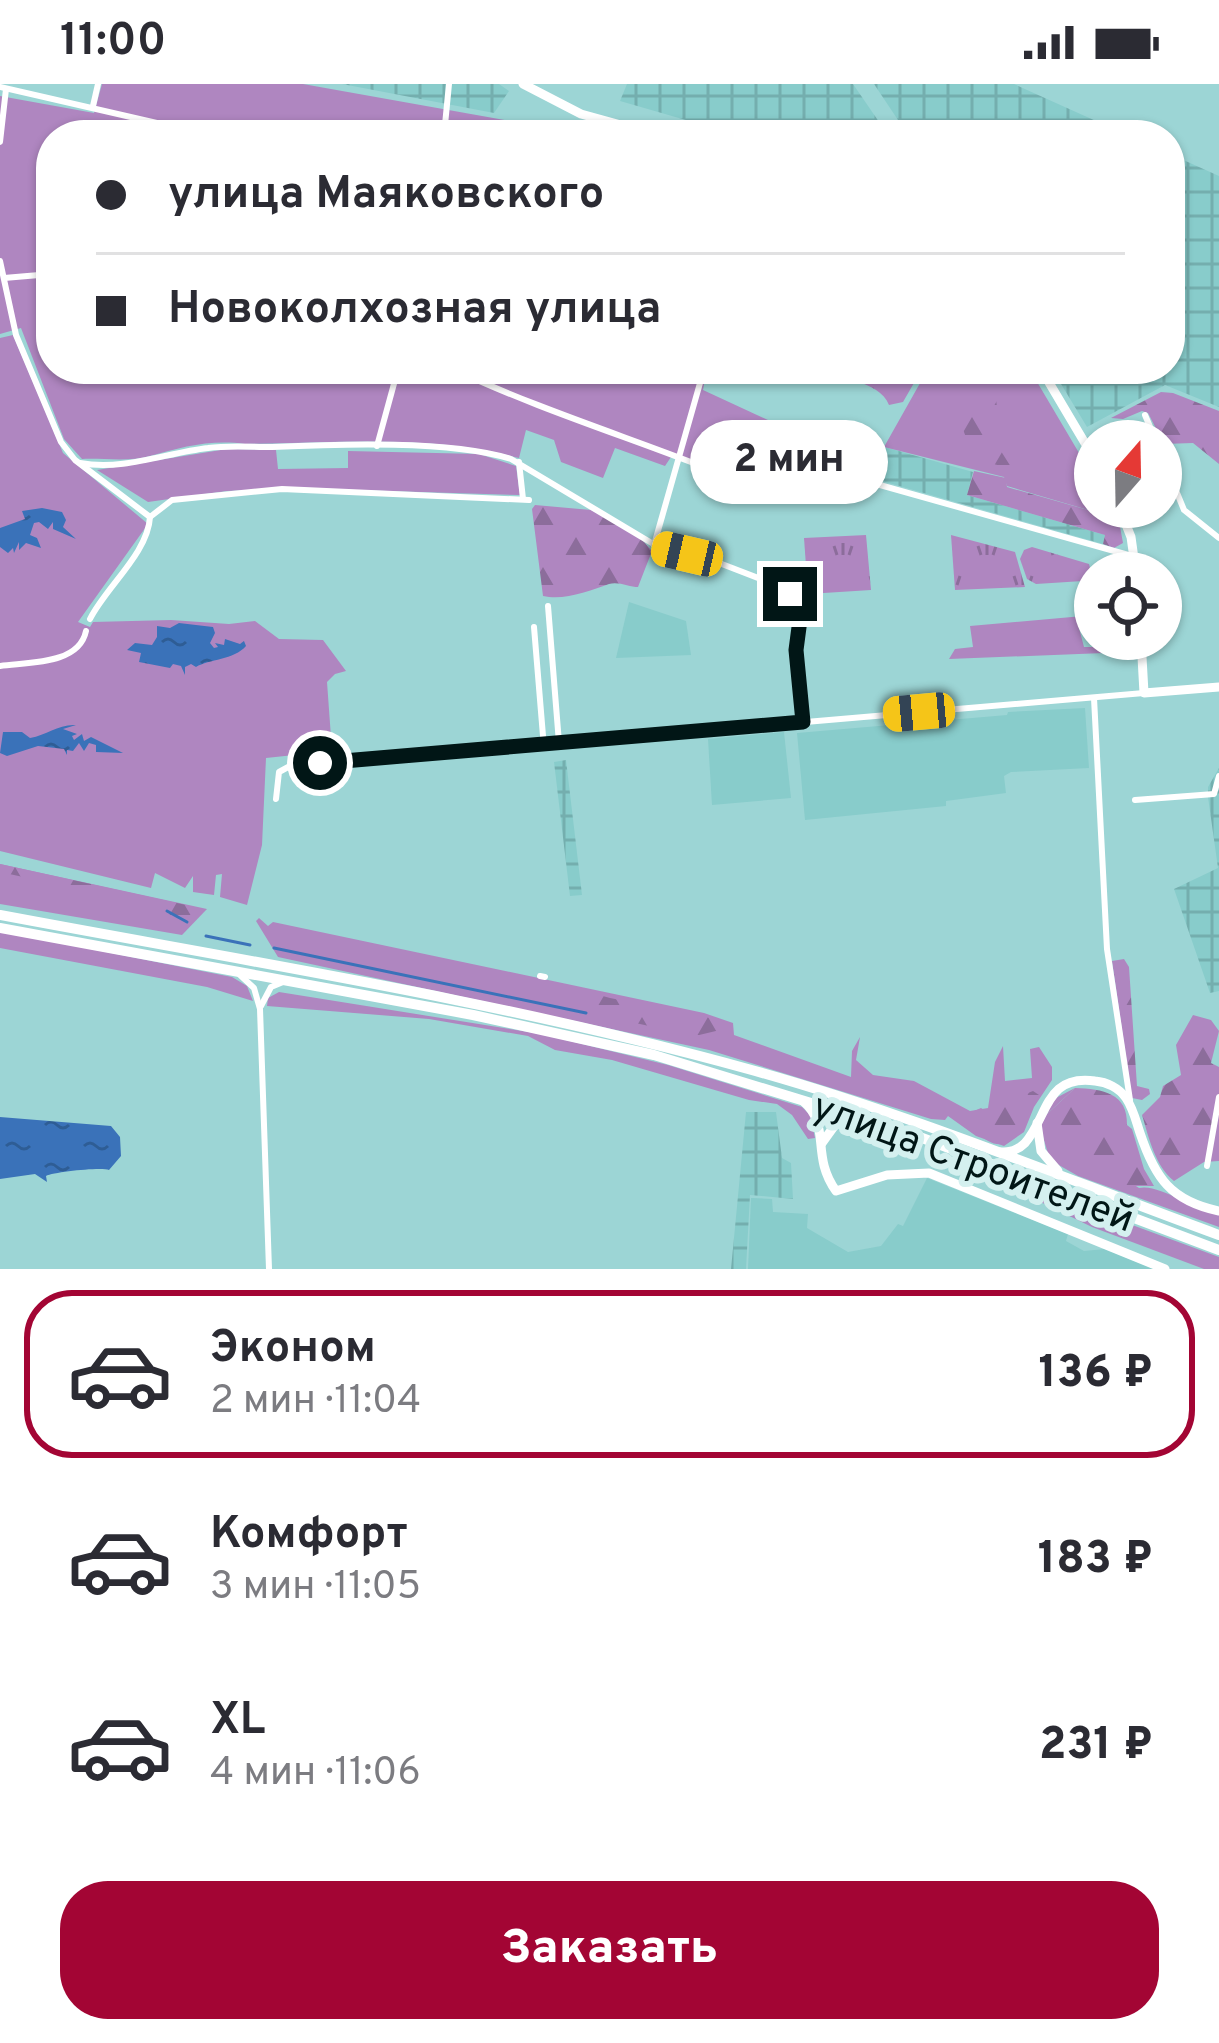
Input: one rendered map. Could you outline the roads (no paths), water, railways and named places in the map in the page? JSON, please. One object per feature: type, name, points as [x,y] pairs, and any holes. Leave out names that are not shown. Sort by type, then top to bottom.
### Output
[{"type":"main road","name":"улица Строителей","points":[[0,915],[536,1016],[750,1070],[881,1111],[1219,1235]]},
{"type":"main road","name":"улица Строителей","points":[[0,928],[615,1045],[872,1120],[1219,1250]]},
{"type":"street","points":[[93,106],[98,84]]},
{"type":"street","points":[[445,120],[448,84]]},
{"type":"street","points":[[523,84],[600,120]]},
{"type":"street","points":[[0,142],[3,88],[149,120]]},
{"type":"street","points":[[0,261],[16,335],[64,447],[150,517]]},
{"type":"street","points":[[1,278],[36,275]]},
{"type":"street","points":[[377,446],[394,384]]},
{"type":"street","points":[[485,384],[681,455],[774,499]]},
{"type":"street","points":[[654,545],[700,384]]},
{"type":"street","points":[[1050,384],[1074,425]]},
{"type":"street","points":[[1145,415],[1147,420]]},
{"type":"street","points":[[80,464],[127,464],[216,447],[377,446],[485,452],[519,463],[654,545],[714,561],[790,594],[801,612],[796,650],[803,722]]},
{"type":"street","points":[[784,458],[1120,552]]},
{"type":"street","points":[[90,619],[141,543],[150,517],[172,500],[282,489],[526,500],[519,463]]},
{"type":"street","points":[[1182,504],[1186,513],[1219,538]]},
{"type":"street","points":[[548,606],[559,742]]},
{"type":"street","points":[[534,627],[543,736]]},
{"type":"street","points":[[0,666],[75,652],[86,631]]},
{"type":"street","points":[[1142,660],[1144,693]]},
{"type":"street","points":[[276,799],[284,767],[1219,687]]},
{"type":"street","points":[[1094,698],[1107,949],[1132,1109],[1150,1165],[1163,1185],[1187,1202],[1219,1211]]},
{"type":"street","points":[[1135,800],[1214,794],[1219,776]]},
{"type":"street","points":[[225,970],[251,984],[260,1009],[268,1269]]},
{"type":"street","points":[[260,1009],[273,986],[296,982]]},
{"type":"street","points":[[988,1150],[1017,1150],[1058,1090],[1073,1082],[1116,1079],[1123,1069]]},
{"type":"street","points":[[1095,1081],[1121,1092],[1132,1109]]},
{"type":"street","points":[[791,1095],[815,1113],[821,1163],[836,1190],[887,1175],[929,1173],[1165,1269]]},
{"type":"street","points":[[1207,1166],[1219,1097]]},
{"type":"street","points":[[1038,1118],[1037,1140],[1043,1155],[1079,1184]]},
{"type":"street","points":[[820,1148],[839,1122],[872,1120]]},
{"type":"water","points":[[22,511],[62,512],[63,527],[76,539],[53,529],[53,522],[48,529],[39,522],[30,535],[41,548],[26,543],[19,550],[19,542],[14,553],[13,548],[8,553],[0,547],[0,528],[25,519]]},
{"type":"water","points":[[179,623],[213,627],[210,643],[214,648],[218,647],[215,643],[224,645],[225,639],[244,641],[246,646],[228,657],[196,667],[191,664],[185,667],[185,675],[181,666],[139,662],[141,653],[127,650],[135,643],[152,645],[157,626],[170,628]]},
{"type":"water","points":[[76,725],[63,729],[77,734],[74,740],[82,734],[84,741],[91,737],[123,753],[96,752],[96,745],[89,743],[84,751],[79,743],[67,755],[64,749],[38,746],[7,756],[0,753],[3,732],[22,732],[30,738]]},
{"type":"water","points":[[0,1117],[111,1126],[120,1137],[121,1156],[109,1170],[58,1173],[46,1176],[47,1182],[35,1174],[0,1179]]},
{"type":"waterway","points":[[167,911],[187,922]]},
{"type":"waterway","points":[[206,936],[250,945]]},
{"type":"waterway","points":[[274,948],[586,1013]]}]
